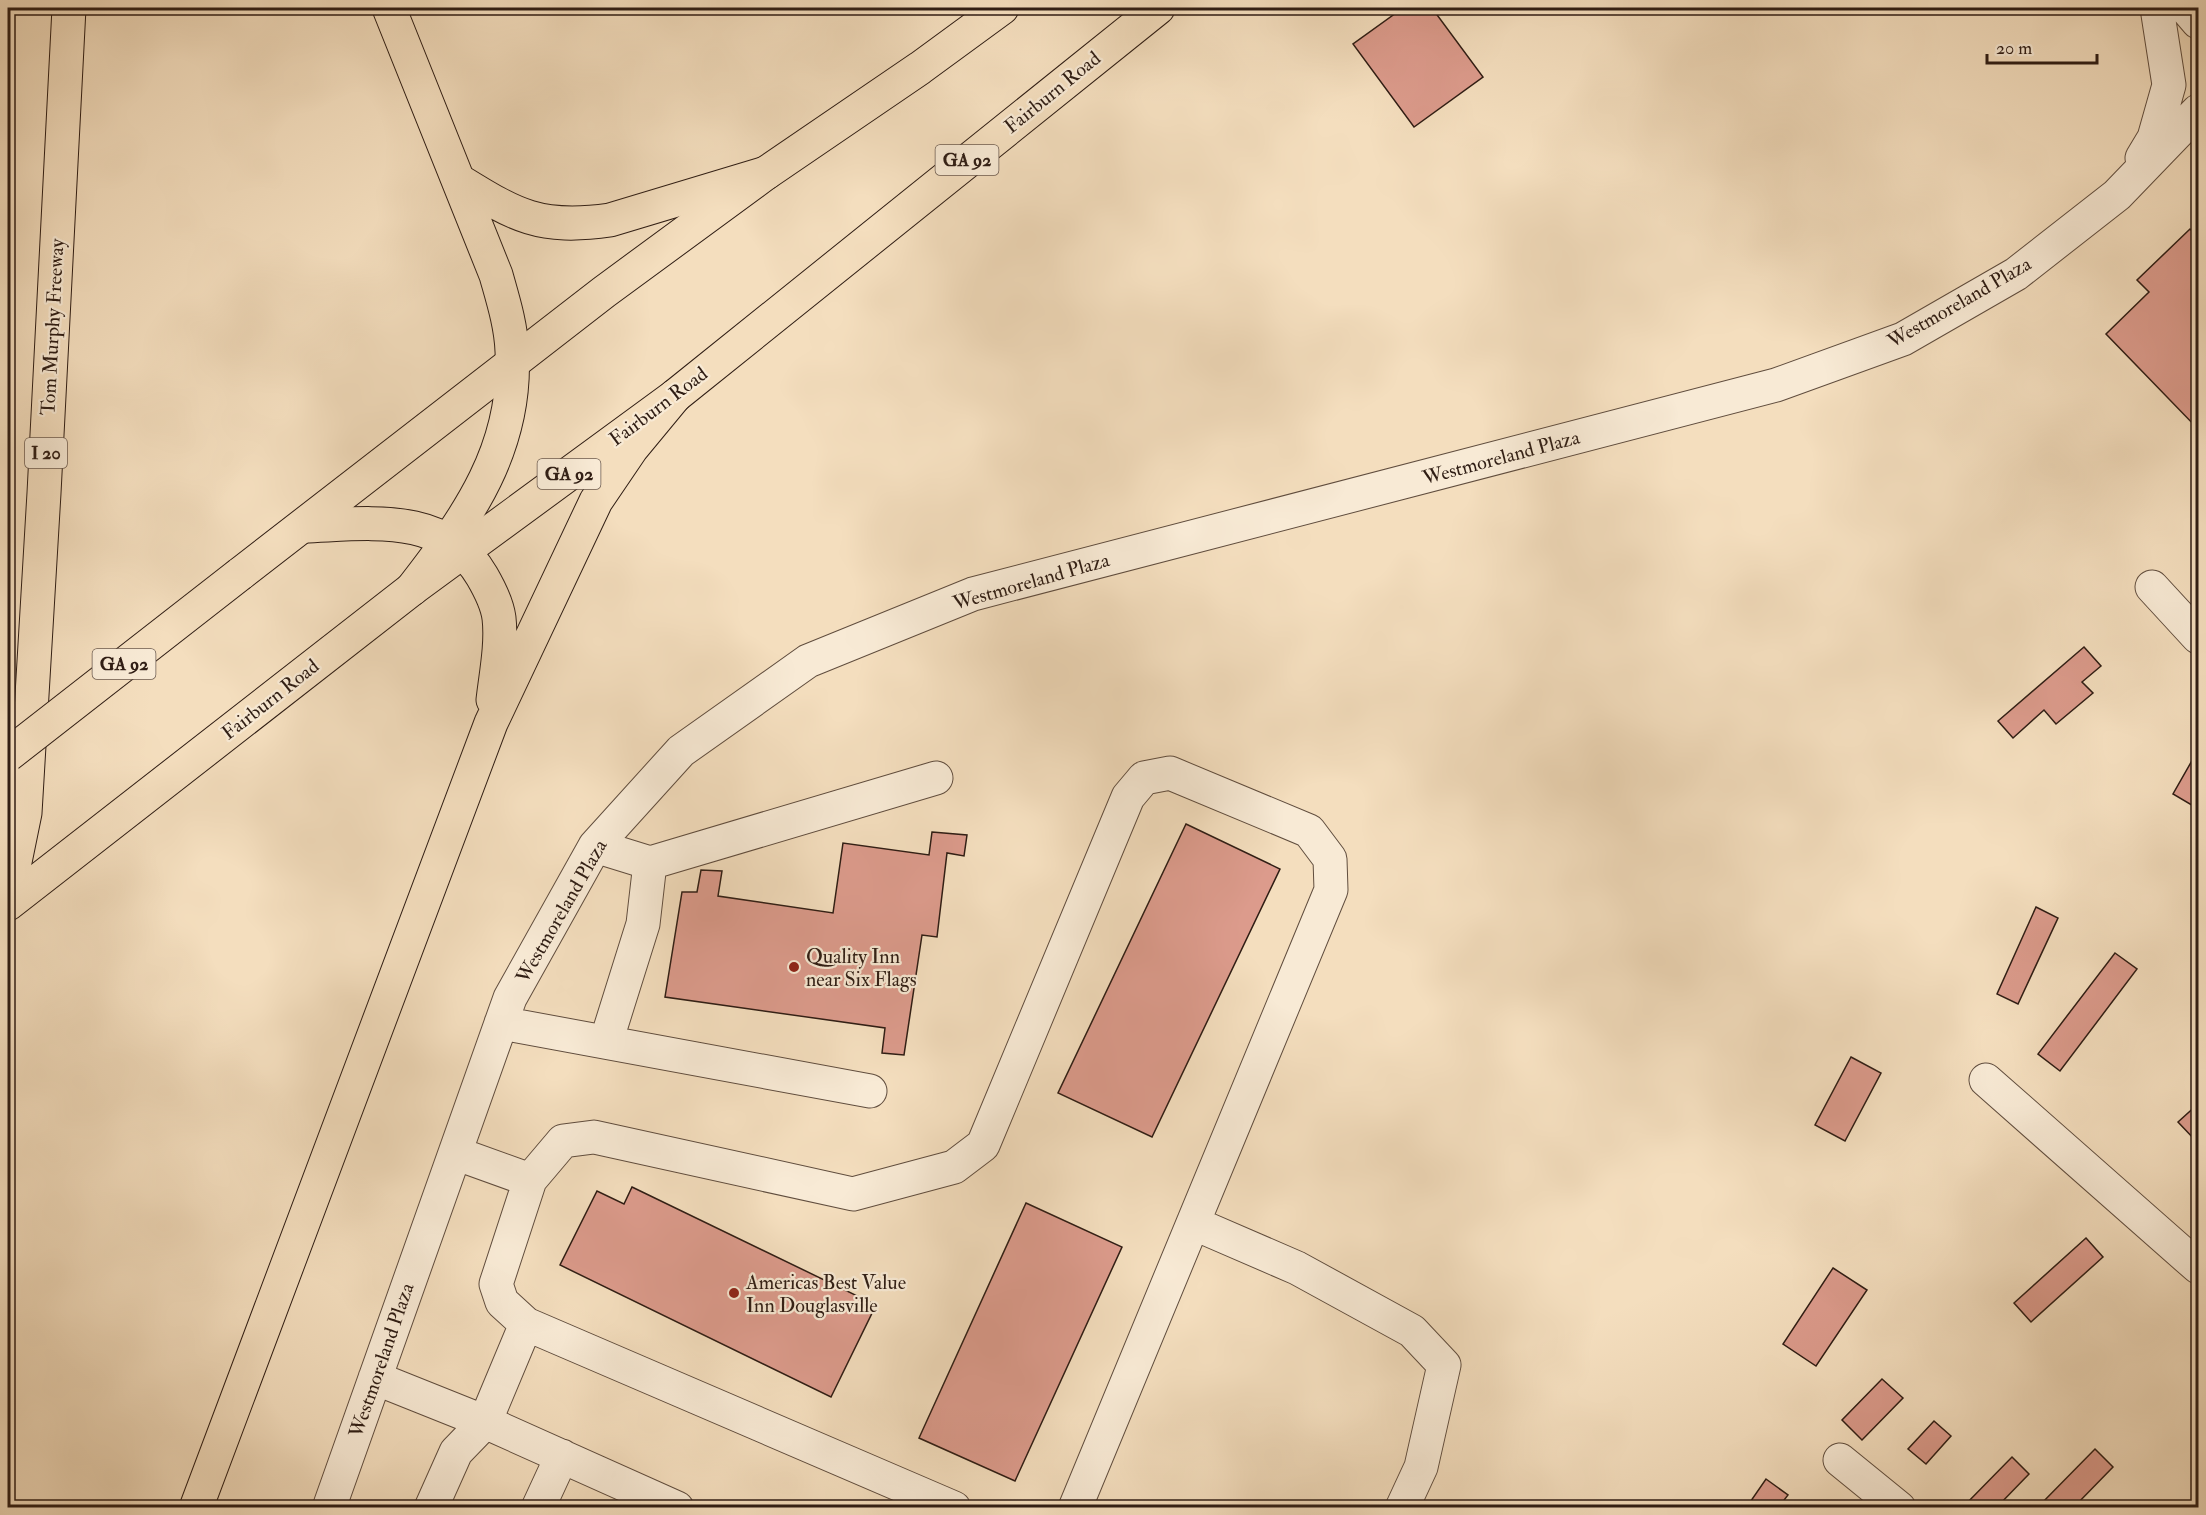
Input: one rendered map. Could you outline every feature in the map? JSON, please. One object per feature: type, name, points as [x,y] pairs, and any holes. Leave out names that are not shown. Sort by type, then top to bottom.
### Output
[{"type":"main road","name":"Tom Murphy Freeway","points":[[8,896],[25,813],[69,8]]},
{"type":"main road","points":[[389,8],[498,284],[507,314],[512,350],[512,394],[507,426],[491,469],[456,546]]},
{"type":"main road","name":"GA 92","points":[[8,755],[604,292],[766,173],[920,68],[1002,8]]},
{"type":"main road","name":"Fairburn Road","points":[[8,904],[412,589],[456,546],[675,396],[1158,8]]},
{"type":"main road","points":[[458,180],[504,208],[529,218],[584,223],[610,220],[766,173]]},
{"type":"main road","points":[[196,1508],[491,723],[596,501],[632,448],[675,396]]},
{"type":"main road","points":[[304,526],[400,525],[419,528],[456,546],[479,572],[490,591],[499,617],[491,723]]},
{"type":"street","name":"Westmoreland Plaza","points":[[2117,195],[2154,138],[2169,85],[2157,8]]},
{"type":"street","points":[[2186,8],[2199,22]]},
{"type":"street","name":"Westmoreland Plaza","points":[[329,1508],[510,998],[595,846],[681,750],[808,661],[973,594],[1776,385],[1903,339],[2016,274],[2117,195],[2184,136],[2199,111]]},
{"type":"street","points":[[2152,586],[2199,637]]},
{"type":"street","points":[[954,1508],[894,1496],[526,1324],[502,1302],[496,1284],[530,1180],[563,1141],[594,1137],[853,1194],[954,1167],[983,1145],[1128,797],[1144,778],[1170,773],[1309,831],[1330,859],[1331,890],[1075,1508]]},
{"type":"street","points":[[595,846],[650,863],[936,778]]},
{"type":"street","points":[[606,1042],[643,924],[650,863]]},
{"type":"street","points":[[501,1023],[870,1091]]},
{"type":"street","points":[[1986,1080],[2199,1267]]},
{"type":"street","points":[[455,1153],[530,1180]]},
{"type":"street","points":[[1193,1223],[1297,1268],[1412,1331],[1444,1365],[1421,1467],[1402,1508]]},
{"type":"street","points":[[431,1508],[456,1452],[485,1422],[526,1324]]},
{"type":"street","points":[[375,1378],[485,1422],[677,1508]]},
{"type":"street","points":[[538,1508],[562,1456]]},
{"type":"street","points":[[1840,1460],[1899,1508]]},
{"type":"building","points":[[1403,8],[1432,8],[1483,77],[1414,127],[1353,44]]},
{"type":"building","points":[[2190,229],[2198,237],[2198,429],[2106,334],[2149,292],[2137,280]]},
{"type":"building","points":[[2084,647],[2101,666],[2082,682],[2093,693],[2056,724],[2044,710],[2013,738],[1998,721]]},
{"type":"building","points":[[2198,750],[2198,802],[2195,807],[2173,794]]},
{"type":"building","points":[[1186,824],[1280,869],[1152,1137],[1058,1093]]},
{"type":"building","name":"Quality Inn near Six Flags","points":[[932,832],[967,835],[964,856],[947,853],[937,937],[922,935],[904,1055],[882,1053],[885,1028],[665,997],[682,892],[697,892],[701,870],[722,871],[718,896],[833,913],[843,843],[929,855]]},
{"type":"building","points":[[2036,907],[2058,918],[2018,1004],[1997,994]]},
{"type":"building","points":[[2115,953],[2137,969],[2060,1071],[2038,1054]]},
{"type":"building","points":[[1851,1057],[1881,1073],[1845,1141],[1815,1125]]},
{"type":"building","points":[[2198,1104],[2198,1137],[2195,1140],[2178,1122]]},
{"type":"building","name":"Americas Best Value Inn Douglasville","points":[[632,1187],[876,1305],[831,1397],[560,1265],[597,1191],[624,1204]]},
{"type":"building","points":[[1026,1203],[1122,1247],[1015,1481],[919,1438]]},
{"type":"building","points":[[2086,1238],[2103,1257],[2031,1322],[2014,1303]]},
{"type":"building","points":[[1833,1268],[1867,1290],[1816,1366],[1783,1344]]},
{"type":"building","points":[[1882,1379],[1903,1398],[1862,1440],[1842,1420]]},
{"type":"building","points":[[1934,1421],[1951,1436],[1926,1464],[1908,1449]]},
{"type":"building","points":[[2095,1449],[2113,1467],[2073,1508],[2037,1508]]},
{"type":"building","points":[[2012,1457],[2029,1474],[1996,1508],[1962,1508]]},
{"type":"building","points":[[1766,1479],[1788,1495],[1778,1508],[1746,1508]]},
{"type":"place","name":"Quality Inn near Six Flags","points":[[794,967]]},
{"type":"place","name":"Americas Best Value Inn Douglasville","points":[[734,1293]]}]
